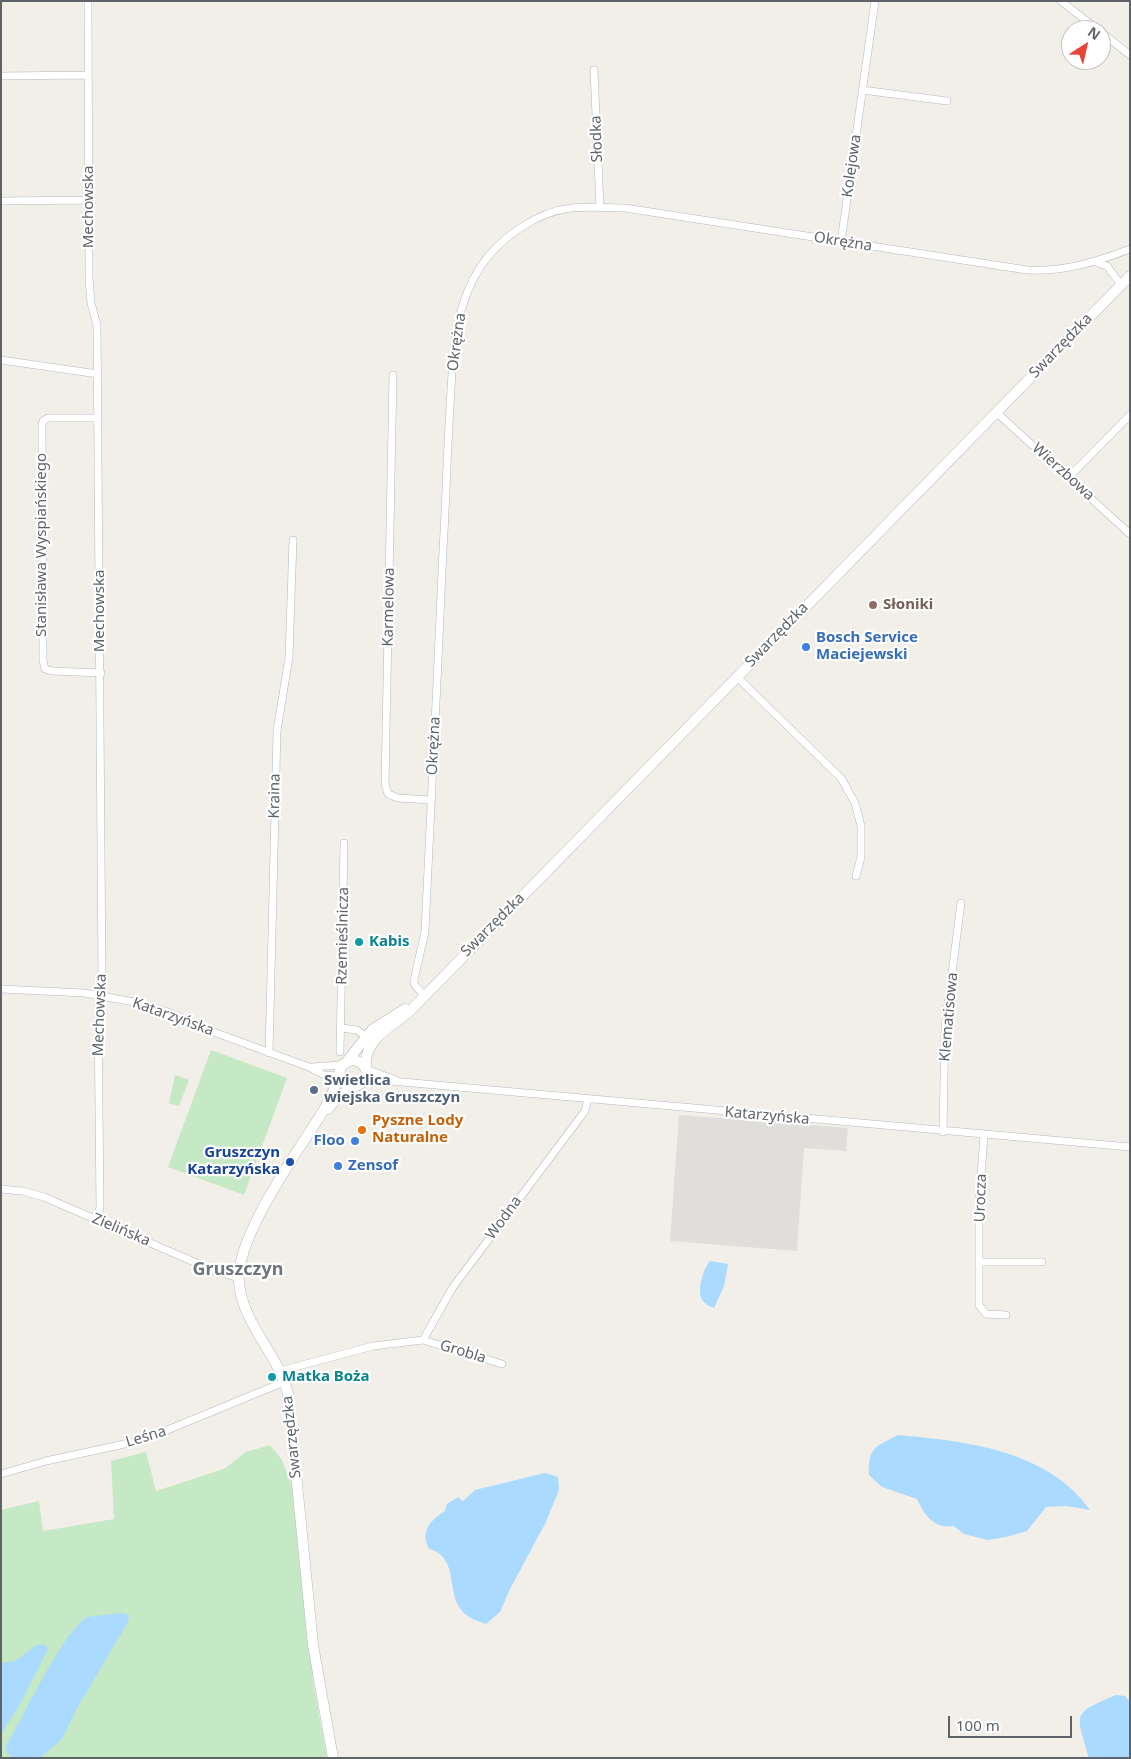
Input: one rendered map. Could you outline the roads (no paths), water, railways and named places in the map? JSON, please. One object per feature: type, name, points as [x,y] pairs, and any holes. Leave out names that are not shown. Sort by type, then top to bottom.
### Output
[{"type":"street","name":"Mechowska","points":[[88,1],[90,278],[91,303],[97,325],[101,673],[100,995],[98,1010],[100,1207],[97,1220]]},
{"type":"street","name":"Kolejowa","points":[[841,242],[875,1]]},
{"type":"street","points":[[1061,1],[1086,20]]},
{"type":"street","points":[[1111,40],[1130,55]]},
{"type":"street","name":"Słodka","points":[[594,70],[600,208]]},
{"type":"street","points":[[1,76],[88,75]]},
{"type":"street","points":[[862,90],[946,101]]},
{"type":"street","points":[[1,201],[90,200]]},
{"type":"street","name":"Okrężna","points":[[424,995],[414,984],[413,978],[425,931],[454,336],[461,308],[482,264],[532,220],[560,211],[600,208],[625,208],[1015,270],[1055,270],[1095,262],[1130,249]]},
{"type":"street","points":[[1095,262],[1107,266],[1121,285]]},
{"type":"street","name":"Swarzędzka","points":[[345,1063],[369,1039],[410,1012],[424,995],[1130,276]]},
{"type":"street","points":[[1,360],[98,374]]},
{"type":"street","name":"Karmelowa","points":[[393,375],[385,784],[388,794],[398,798],[431,800]]},
{"type":"street","name":"Wierzbowa","points":[[996,412],[1130,534]]},
{"type":"street","points":[[1069,477],[1130,415]]},
{"type":"street","name":"Stanisława Wyspiańskiego","points":[[98,418],[48,418],[43,421],[42,425],[43,661],[45,668],[52,671],[101,673]]},
{"type":"street","name":"Kraina","points":[[269,1052],[276,741],[289,657],[292,540]]},
{"type":"street","points":[[737,677],[841,778],[854,803],[861,826],[861,857],[856,876]]},
{"type":"street","name":"Rzemieślnicza","points":[[340,1052],[344,843]]},
{"type":"street","name":"Klematisowa","points":[[943,1132],[945,1027],[961,903]]},
{"type":"street","name":"Katarzyńska","points":[[1,989],[100,995],[150,1006],[309,1067],[324,1075],[338,1076]]},
{"type":"street","points":[[341,1028],[357,1030],[369,1039],[366,1054],[366,1069],[366,1077],[358,1085],[347,1086],[338,1076],[345,1063],[359,1061],[366,1069]]},
{"type":"street","name":"Katarzyńska","points":[[309,1067],[345,1063]]},
{"type":"street","name":"Katarzyńska","points":[[366,1069],[404,1083]]},
{"type":"street","name":"Swarzędzka","points":[[333,1758],[313,1645],[290,1405],[280,1371],[248,1314],[239,1278],[243,1255],[258,1218],[290,1162],[320,1117],[336,1085],[338,1076]]},
{"type":"street","name":"Katarzyńska","points":[[358,1085],[380,1080],[943,1132],[1130,1147]]},
{"type":"street","name":"Swarzędzka","points":[[320,1117],[345,1092],[358,1085]]},
{"type":"street","name":"Wodna","points":[[423,1340],[453,1287],[585,1111],[588,1100]]},
{"type":"street","name":"Urocza","points":[[984,1135],[979,1202],[979,1305],[986,1314],[1006,1315]]},
{"type":"street","name":"Zielińska","points":[[1,1189],[34,1194],[215,1271],[239,1278]]},
{"type":"street","points":[[979,1262],[1042,1262]]},
{"type":"street","points":[[280,1371],[373,1346],[423,1340]]},
{"type":"street","name":"Grobla","points":[[423,1340],[502,1364]]},
{"type":"street","name":"Leśna","points":[[1,1474],[46,1461],[143,1440],[284,1382]]},
{"type":"water","points":[[710,1261],[728,1264],[724,1286],[714,1308],[704,1302],[700,1292],[703,1275]]},
{"type":"water","points":[[898,1435],[977,1446],[1003,1452],[1028,1461],[1052,1474],[1072,1490],[1090,1510],[1067,1506],[1046,1507],[1027,1531],[988,1540],[964,1534],[954,1526],[941,1525],[931,1520],[923,1511],[917,1499],[882,1487],[869,1475],[870,1459],[874,1449]]},
{"type":"water","points":[[545,1473],[558,1477],[559,1490],[545,1524],[510,1589],[500,1612],[486,1624],[474,1619],[463,1612],[458,1605],[448,1565],[444,1558],[429,1549],[426,1543],[428,1527],[435,1518],[445,1511],[447,1504],[458,1497],[463,1501],[475,1490]]},
{"type":"water","points":[[121,1613],[129,1615],[128,1622],[76,1710],[62,1739],[40,1758],[12,1758],[6,1751],[6,1746],[66,1640],[87,1617]]},
{"type":"water","points":[[38,1644],[45,1645],[48,1649],[19,1706],[1,1734],[1,1663],[15,1661]]},
{"type":"water","points":[[1116,1695],[1125,1696],[1130,1702],[1130,1758],[1089,1758],[1081,1731],[1081,1716],[1091,1706]]},
{"type":"place","name":"Słoniki","points":[[873,605]]},
{"type":"place","name":"Bosch Service Maciejewski","points":[[806,647]]},
{"type":"place","name":"Kabis","points":[[359,942]]},
{"type":"place","name":"Swietlica wiejska Gruszczyn","points":[[314,1090]]},
{"type":"place","name":"Pyszne Lody Naturalne","points":[[362,1130]]},
{"type":"place","name":"Floo","points":[[355,1141]]},
{"type":"place","name":"Gruszczyn Katarzyńska","points":[[290,1162]]},
{"type":"place","name":"Zensof","points":[[338,1166]]},
{"type":"place","name":"Matka Boża","points":[[272,1377]]},
{"type":"district","name":"Gruszczyn","points":[[238,1270]]}]
